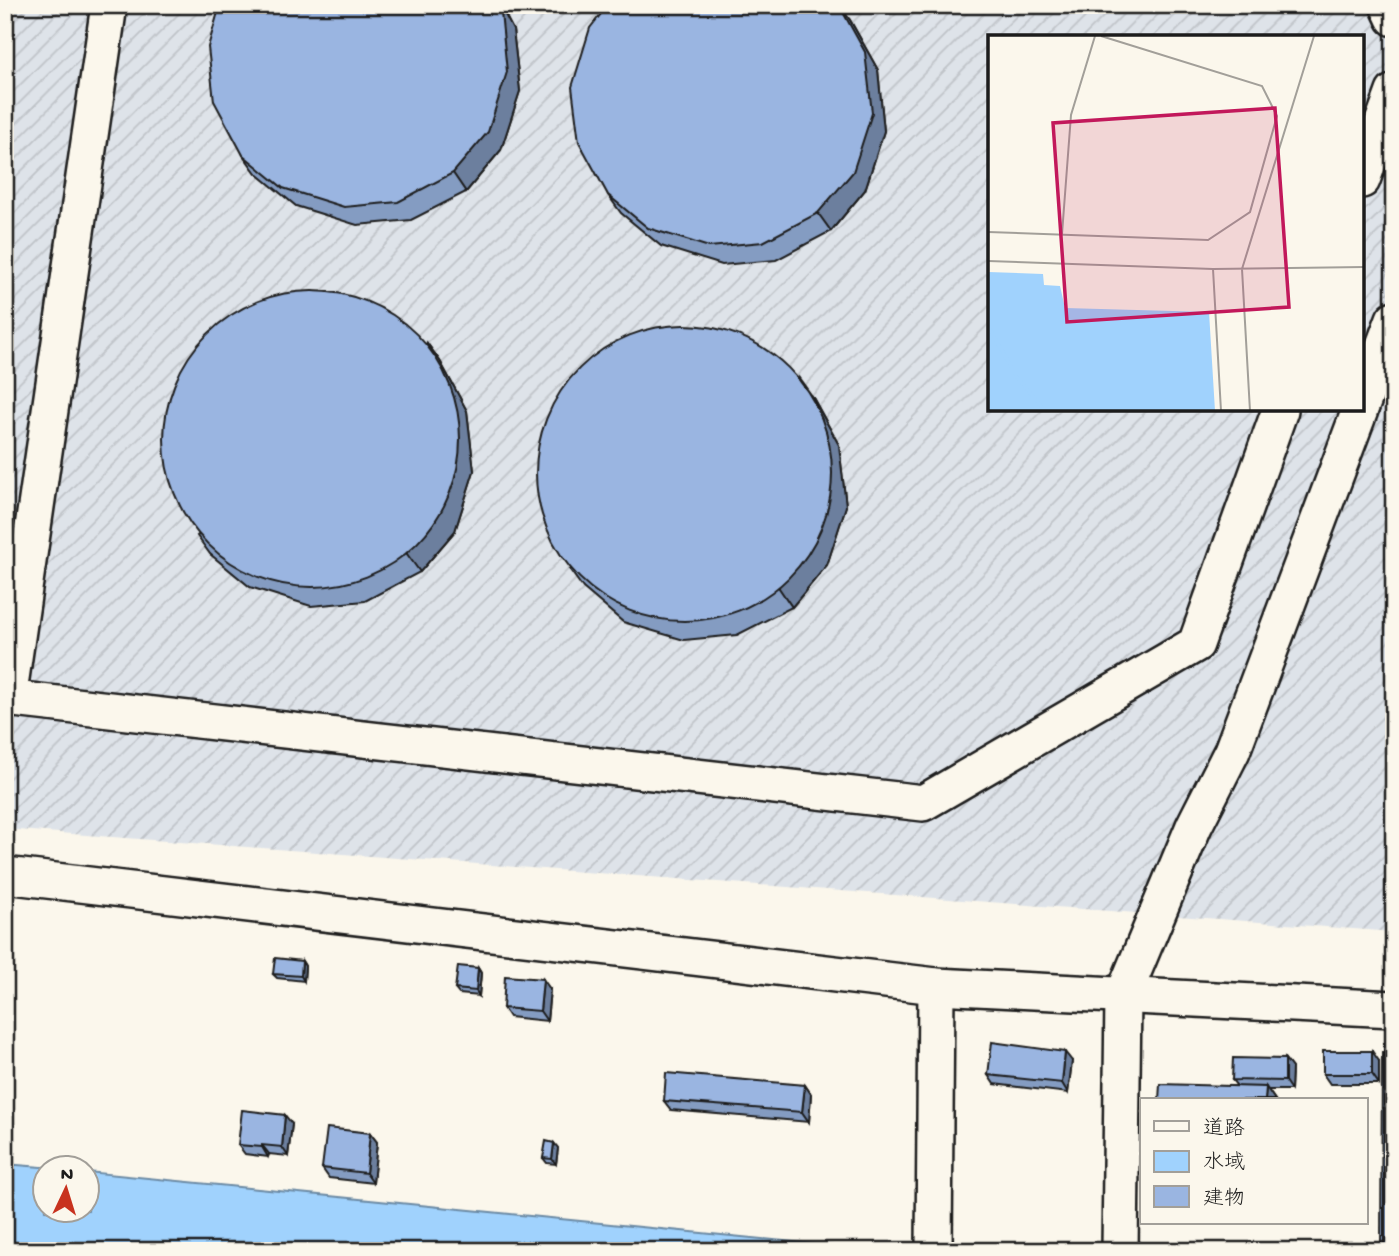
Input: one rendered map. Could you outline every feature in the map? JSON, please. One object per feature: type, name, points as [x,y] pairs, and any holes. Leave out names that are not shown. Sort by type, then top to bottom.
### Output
[{"type":"street","points":[[109,5],[6,698],[923,803],[1196,644],[1280,411]]},
{"type":"street","points":[[1388,5],[1394,18]]},
{"type":"street","points":[[1364,174],[1394,92]]},
{"type":"street","points":[[1364,399],[1394,319]]},
{"type":"street","points":[[1120,1251],[1123,996],[1194,826],[1233,751],[1360,411]]},
{"type":"street","points":[[5,875],[936,986],[1394,1009]]},
{"type":"street","points":[[934,1251],[936,986]]},
{"type":"shaded area","points":[[5,5],[1394,5],[1394,932],[5,829]]},
{"type":"water","points":[[5,1164],[32,1166],[32,1224],[102,1224],[102,1173],[884,1251],[5,1251]]},
{"type":"building","points":[[220,5],[497,5],[501,12],[507,72],[488,132],[453,173],[398,202],[344,207],[283,188],[243,155],[214,101],[208,47]]},
{"type":"building","points":[[608,5],[839,5],[865,52],[872,113],[853,172],[818,213],[763,242],[709,247],[648,228],[608,195],[579,142],[572,87],[590,28]]},
{"type":"building","points":[[312,291],[341,294],[369,302],[394,316],[417,334],[435,357],[449,382],[457,410],[460,439],[457,468],[449,496],[435,521],[417,544],[394,562],[369,576],[341,584],[312,587],[283,584],[255,576],[230,562],[207,544],[189,521],[175,496],[167,468],[164,439],[167,410],[175,382],[189,357],[207,334],[230,316],[255,302],[283,294]]},
{"type":"building","points":[[684,325],[713,328],[741,336],[766,350],[789,368],[807,391],[821,416],[829,444],[832,473],[829,502],[821,530],[807,555],[789,578],[766,596],[741,610],[713,618],[684,621],[655,618],[627,610],[602,596],[579,578],[561,555],[547,530],[539,502],[536,473],[539,444],[547,416],[561,391],[579,368],[602,350],[627,336],[655,328]]},
{"type":"building","points":[[275,958],[302,961],[301,976],[273,974]]},
{"type":"building","points":[[458,966],[478,968],[476,991],[455,989]]},
{"type":"building","points":[[505,976],[543,979],[540,1011],[503,1008]]},
{"type":"building","points":[[992,1042],[1065,1052],[1062,1083],[988,1075]]},
{"type":"building","points":[[1384,1043],[1394,1043],[1394,1250],[1384,1250]]},
{"type":"building","points":[[1323,1051],[1372,1051],[1372,1074],[1323,1074]]},
{"type":"building","points":[[1384,1052],[1384,1251],[1381,1251]]},
{"type":"building","points":[[1233,1058],[1285,1059],[1285,1081],[1232,1080]]},
{"type":"building","points":[[666,1073],[805,1085],[802,1112],[664,1101]]},
{"type":"building","points":[[1160,1084],[1266,1087],[1265,1098],[1159,1098]]},
{"type":"building","points":[[242,1110],[285,1115],[282,1147],[238,1145]]},
{"type":"building","points":[[327,1128],[370,1133],[366,1173],[322,1168]]},
{"type":"building","points":[[546,1141],[554,1143],[552,1159],[543,1158]]}]
